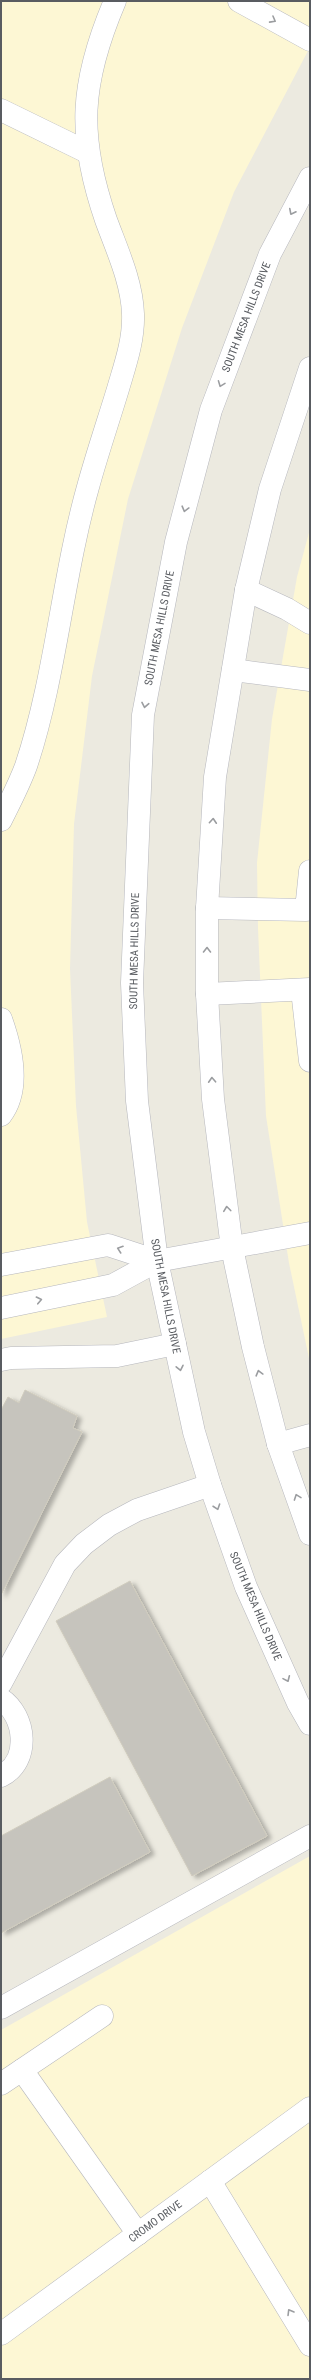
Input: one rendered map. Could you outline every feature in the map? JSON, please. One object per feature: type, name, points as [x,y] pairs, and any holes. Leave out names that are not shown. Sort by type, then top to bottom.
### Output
[{"type":"street","points":[[1,820],[14,795],[34,741],[87,488],[127,358],[132,332],[133,312],[124,271],[100,201],[87,152],[88,83],[94,56],[115,1]]},
{"type":"street","points":[[239,1],[310,40]]},
{"type":"street","points":[[1,110],[87,152]]},
{"type":"street","name":"SOUTH MESA HILLS DRIVE","points":[[310,178],[270,254],[211,410],[176,542],[142,715],[132,983],[137,1101],[157,1261],[194,1432],[210,1485],[246,1587],[298,1703],[310,1724]]},
{"type":"street","points":[[310,368],[270,488],[246,590],[215,777],[207,908],[207,994],[213,1100],[232,1248],[252,1347],[278,1444],[310,1534]]},
{"type":"street","points":[[246,590],[287,609],[310,623]]},
{"type":"street","points":[[233,670],[310,680]]},
{"type":"street","points":[[207,908],[306,910],[310,871]]},
{"type":"street","points":[[207,994],[306,989],[310,1061]]},
{"type":"street","points":[[1,1019],[6,1032],[12,1072],[8,1101],[1,1115]]},
{"type":"street","points":[[1,1308],[113,1285],[157,1261],[310,1233]]},
{"type":"street","points":[[1,1265],[108,1245],[157,1261]]},
{"type":"street","points":[[1,1360],[11,1358],[117,1356],[175,1344]]},
{"type":"street","points":[[278,1444],[310,1434]]},
{"type":"street","points":[[1,1683],[65,1564],[84,1544],[109,1525],[137,1510],[210,1485]]},
{"type":"street","points":[[1,1699],[8,1704],[18,1717],[22,1732],[21,1748],[15,1763],[1,1776]]},
{"type":"street","points":[[1,2008],[310,1836]]},
{"type":"street","points":[[1,2084],[102,2016]]},
{"type":"street","points":[[22,2070],[138,2234]]},
{"type":"street","name":"CROMO DRIVE","points":[[1,2334],[310,2108]]},
{"type":"street","points":[[210,2181],[310,2345]]},
{"type":"shaded area","points":[[1,1],[310,1],[310,47],[234,192],[182,328],[128,499],[92,676],[74,824],[70,969],[76,1106],[87,1222],[107,1317],[1,1339]]},
{"type":"shaded area","points":[[310,529],[310,1363],[289,1263],[266,1116],[258,928],[257,863],[272,719],[297,577]]},
{"type":"shaded area","points":[[310,1856],[310,2379],[1,2379],[1,2030]]},
{"type":"building","points":[[25,1390],[77,1416],[73,1428],[82,1432],[1,1595],[1,1410],[8,1397],[19,1403]]},
{"type":"building","points":[[130,1581],[267,1836],[192,1876],[56,1621]]},
{"type":"building","points":[[110,1777],[150,1852],[1,1933],[1,1836]]}]
